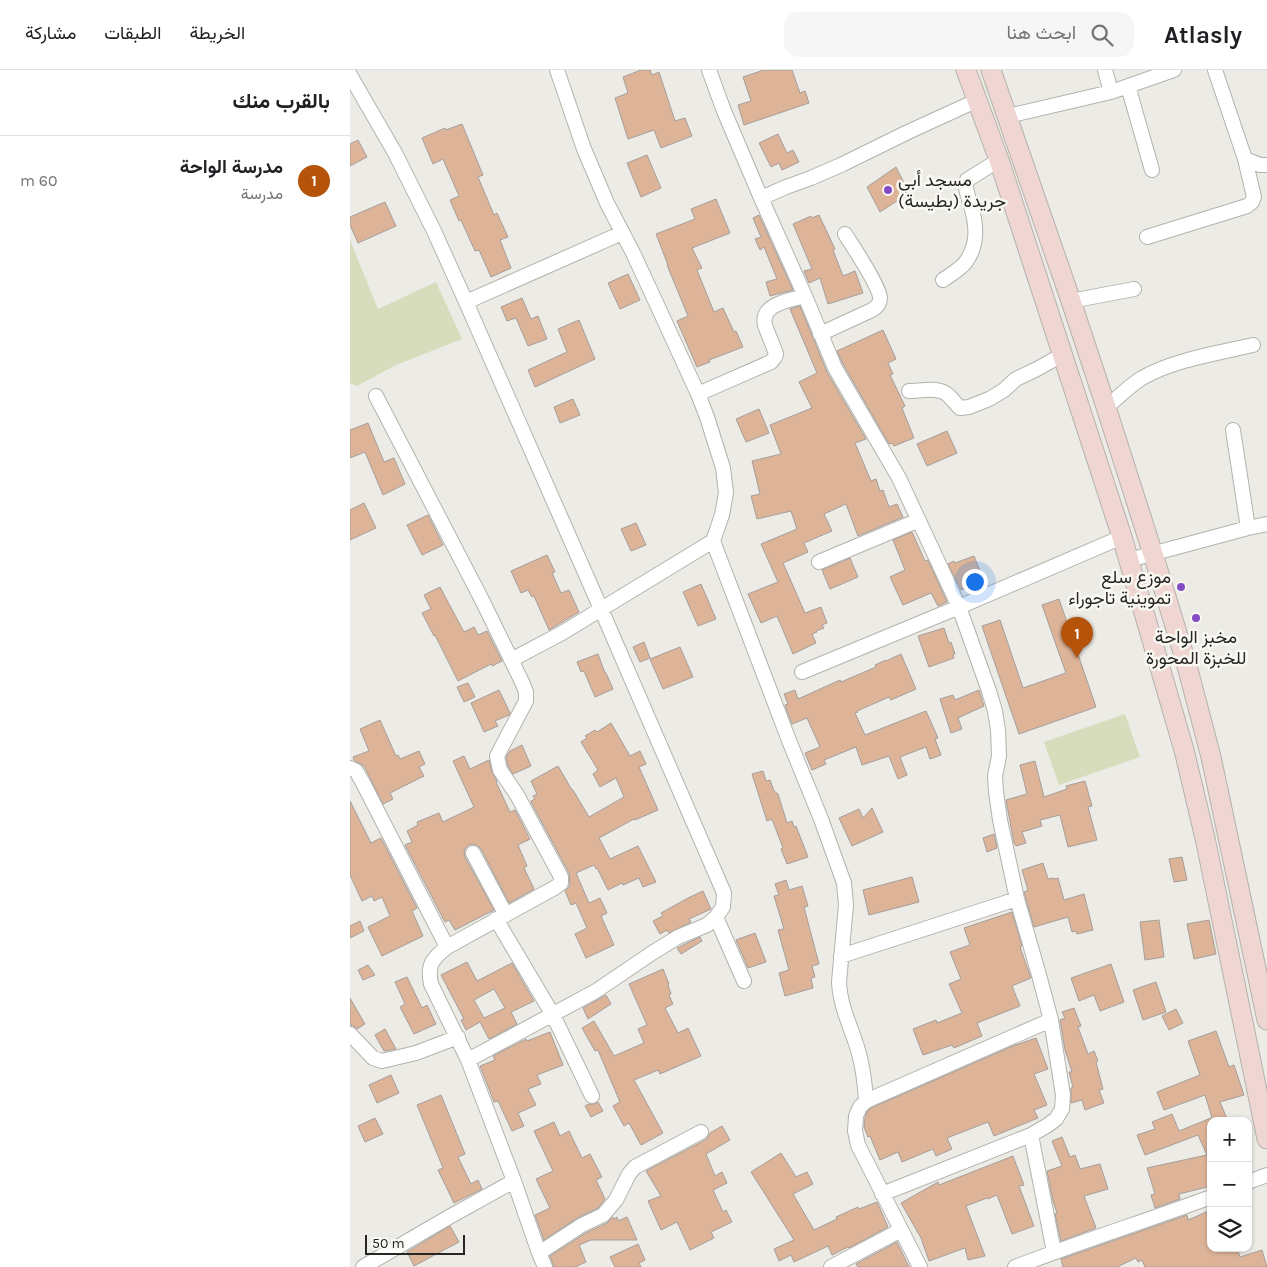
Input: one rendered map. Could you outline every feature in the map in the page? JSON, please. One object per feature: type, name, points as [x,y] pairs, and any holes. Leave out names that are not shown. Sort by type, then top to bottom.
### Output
[{"type":"main road","points":[[966,70],[999,160],[1122,537],[1184,750],[1207,848],[1267,1139]]},
{"type":"main road","points":[[991,70],[1106,407],[1186,662],[1211,757],[1267,1020]]},
{"type":"street","points":[[357,70],[350,75],[395,153],[434,231],[724,893],[723,907],[707,925],[678,937],[596,991],[468,1060]]},
{"type":"street","points":[[556,70],[584,149],[607,203],[633,253],[698,394],[723,468],[726,493],[722,515],[713,542],[844,883],[846,905],[839,991],[860,1057],[866,1101]]},
{"type":"street","points":[[710,70],[724,111],[805,296],[834,368],[899,478],[959,607],[990,691],[998,730],[999,756],[995,776],[1000,820],[1017,899],[1051,1020],[1063,1096],[1062,1109],[1056,1118],[1031,1135],[882,1194]]},
{"type":"street","points":[[1105,70],[1111,92]]},
{"type":"street","points":[[1008,116],[1111,92],[1174,70]]},
{"type":"street","points":[[1147,238],[1247,206],[1252,202],[1254,197],[1246,159],[1215,70]]},
{"type":"street","points":[[1128,86],[1152,170]]},
{"type":"street","points":[[761,198],[843,164],[978,100]]},
{"type":"street","points":[[1246,159],[1260,165],[1267,165]]},
{"type":"street","points":[[943,280],[964,264],[973,250],[976,232],[973,211],[965,184],[967,180],[999,160]]},
{"type":"street","points":[[466,302],[622,233]]},
{"type":"street","points":[[820,334],[872,310],[878,306],[880,300],[880,294],[875,284],[845,234]]},
{"type":"street","points":[[1071,301],[1134,289]]},
{"type":"street","points":[[698,394],[771,362],[776,354],[764,320],[765,313],[769,308],[805,296]]},
{"type":"street","points":[[1106,407],[1142,378],[1171,366],[1253,345]]},
{"type":"street","points":[[909,391],[942,390],[960,408],[969,407],[989,399],[1004,390],[1016,379],[1062,355]]},
{"type":"street","points":[[376,396],[482,600],[526,692],[526,701],[497,756],[500,770],[517,795],[561,877],[561,883],[556,888],[447,948],[432,960],[429,972],[432,984],[468,1060],[545,1267]]},
{"type":"street","points":[[1233,430],[1248,528]]},
{"type":"street","points":[[820,562],[918,520]]},
{"type":"street","points":[[1129,560],[1267,524]]},
{"type":"street","points":[[802,672],[1122,537]]},
{"type":"street","points":[[511,660],[562,633],[713,542]]},
{"type":"street","points":[[350,768],[356,771],[362,781],[447,948]]},
{"type":"street","points":[[473,853],[501,917],[553,1015],[592,1096]]},
{"type":"street","points":[[841,956],[1017,899]]},
{"type":"street","points":[[716,917],[744,981]]},
{"type":"street","points":[[920,1267],[858,1145],[855,1131],[856,1116],[860,1107],[866,1101],[1051,1020]]},
{"type":"street","points":[[350,1034],[373,1058],[382,1061],[416,1053],[458,1037]]},
{"type":"street","points":[[539,1252],[603,1215],[616,1200],[629,1174],[635,1167],[701,1132]]},
{"type":"street","points":[[1031,1135],[1054,1252]]},
{"type":"street","points":[[1252,1181],[1267,1175]]},
{"type":"street","points":[[363,1267],[514,1181]]},
{"type":"street","points":[[1015,1267],[1207,1198]]},
{"type":"street","points":[[831,1267],[901,1230]]},
{"type":"green space","points":[[350,240],[378,309],[436,282],[462,339],[396,365],[357,386],[350,383]]},
{"type":"green space","points":[[1125,714],[1140,757],[1059,785],[1044,742]]},
{"type":"building","points":[[641,70],[650,70],[652,75],[659,72],[675,121],[685,118],[692,136],[661,148],[654,130],[628,139],[615,98],[628,93],[623,77]]},
{"type":"building","points":[[764,70],[792,70],[800,93],[805,91],[809,103],[744,125],[738,105],[751,101],[743,77]]},
{"type":"building","points":[[462,124],[483,175],[478,177],[494,215],[497,213],[508,237],[500,240],[511,268],[491,277],[479,250],[475,251],[450,200],[459,196],[443,159],[433,164],[422,138],[445,128],[446,130]]},
{"type":"building","points":[[778,134],[787,153],[793,150],[799,162],[782,170],[779,163],[771,167],[759,143]]},
{"type":"building","points":[[358,140],[367,157],[350,166],[350,144]]},
{"type":"building","points":[[647,155],[661,188],[641,197],[627,163]]},
{"type":"building","name":"مسجد أبي جريدة (بطيسة)","points":[[896,167],[909,193],[880,212],[867,187]]},
{"type":"building","points":[[716,199],[730,233],[692,248],[702,268],[697,270],[714,312],[723,308],[743,347],[709,360],[710,362],[697,367],[677,321],[688,316],[656,234],[695,219],[691,209]]},
{"type":"building","points":[[385,202],[396,226],[358,243],[350,225],[350,217]]},
{"type":"building","points":[[759,215],[793,290],[770,296],[766,282],[777,279],[764,247],[760,250],[755,239],[761,237],[753,218]]},
{"type":"building","points":[[819,215],[835,249],[833,250],[843,276],[855,271],[863,293],[828,304],[820,278],[809,283],[804,271],[812,269],[793,224],[811,216],[812,218]]},
{"type":"building","points":[[628,274],[640,300],[620,309],[608,283]]},
{"type":"building","points":[[522,298],[531,319],[538,316],[547,339],[528,346],[516,318],[507,321],[501,307]]},
{"type":"building","points":[[800,306],[827,372],[866,439],[855,443],[871,481],[876,479],[880,491],[883,490],[889,507],[897,504],[903,517],[858,536],[846,504],[824,514],[832,531],[804,543],[808,552],[783,563],[805,613],[821,607],[827,623],[822,625],[824,628],[812,634],[816,643],[793,654],[777,616],[761,623],[748,594],[778,582],[761,544],[797,529],[791,511],[757,519],[751,496],[760,494],[752,461],[781,454],[770,425],[812,408],[799,382],[817,373],[790,309]]},
{"type":"building","points":[[579,320],[595,359],[535,387],[528,370],[567,352],[558,329]]},
{"type":"building","points":[[883,330],[896,359],[888,363],[893,374],[890,375],[905,406],[902,408],[914,438],[894,446],[892,443],[889,444],[837,351]]},
{"type":"building","points":[[573,399],[580,415],[560,423],[554,407]]},
{"type":"building","points":[[759,409],[769,433],[746,442],[736,419]]},
{"type":"building","points":[[368,423],[384,462],[394,458],[405,484],[383,495],[365,452],[350,458],[350,430]]},
{"type":"building","points":[[947,431],[957,453],[927,466],[917,444]]},
{"type":"building","points":[[364,503],[376,528],[350,540],[350,510]]},
{"type":"building","points":[[428,515],[443,545],[422,555],[407,525]]},
{"type":"building","points":[[636,523],[646,545],[631,551],[621,529]]},
{"type":"building","points":[[912,532],[925,561],[928,560],[947,602],[938,606],[931,593],[903,605],[890,577],[905,570],[893,540]]},
{"type":"building","points":[[547,555],[555,572],[552,573],[561,593],[569,590],[579,612],[549,630],[534,596],[532,597],[528,590],[521,593],[511,571]]},
{"type":"building","points":[[974,556],[984,581],[961,590],[948,564]]},
{"type":"building","points":[[850,558],[858,577],[830,589],[822,570]]},
{"type":"building","points":[[701,584],[716,619],[698,626],[683,592]]},
{"type":"building","points":[[440,587],[464,632],[474,627],[478,635],[487,631],[502,661],[492,666],[491,664],[458,681],[422,613],[431,609],[424,595]]},
{"type":"building","points":[[1059,599],[1096,707],[1019,734],[982,626],[1000,620],[1023,688],[1066,673],[1042,605]]},
{"type":"building","points":[[944,628],[955,654],[953,654],[954,658],[929,667],[918,636]]},
{"type":"building","points":[[644,642],[650,658],[640,662],[633,647]]},
{"type":"building","points":[[680,647],[693,677],[663,689],[650,659]]},
{"type":"building","points":[[598,654],[613,689],[595,697],[584,671],[581,672],[577,662]]},
{"type":"building","points":[[901,654],[916,689],[891,700],[889,697],[855,713],[865,735],[926,711],[938,738],[935,739],[941,755],[930,759],[926,747],[900,757],[907,775],[898,779],[889,756],[862,765],[856,747],[824,760],[826,764],[812,770],[805,753],[820,747],[807,718],[792,724],[785,705],[788,704],[784,694],[795,690],[798,699],[840,680],[841,682],[876,667],[875,665]]},
{"type":"building","points":[[468,683],[475,697],[464,702],[457,687]]},
{"type":"building","points":[[499,690],[510,713],[495,721],[498,726],[484,732],[471,703]]},
{"type":"building","points":[[979,690],[984,706],[958,718],[962,729],[951,733],[940,699],[953,695],[955,700]]},
{"type":"building","points":[[380,720],[396,756],[398,755],[400,759],[419,751],[425,764],[419,767],[424,776],[390,793],[393,799],[383,804],[364,766],[354,760],[353,757],[369,751],[360,729]]},
{"type":"building","points":[[611,723],[630,756],[640,751],[646,764],[639,767],[658,810],[634,819],[599,838],[610,859],[638,846],[656,882],[643,887],[639,878],[608,890],[594,865],[576,873],[589,903],[600,898],[607,913],[601,916],[614,945],[586,958],[575,934],[587,928],[576,903],[571,905],[565,891],[570,883],[569,873],[531,802],[535,799],[533,796],[537,794],[531,781],[558,766],[589,817],[624,797],[616,778],[600,787],[593,774],[598,770],[581,742],[587,738],[585,736],[595,730],[597,732]]},
{"type":"building","points":[[522,745],[531,766],[513,774],[508,766],[506,757],[510,751]]},
{"type":"building","points":[[464,756],[470,769],[489,760],[496,782],[510,812],[515,810],[530,839],[518,845],[527,866],[524,868],[534,889],[509,903],[481,849],[477,845],[469,845],[465,849],[465,857],[494,910],[455,930],[449,920],[445,922],[405,845],[412,842],[407,831],[418,825],[417,822],[439,813],[443,822],[474,807],[453,761]]},
{"type":"building","points":[[1035,761],[1044,797],[1067,789],[1066,786],[1085,781],[1092,806],[1088,807],[1097,840],[1068,847],[1060,815],[1040,820],[1042,826],[1022,832],[1026,843],[1016,846],[1006,800],[1027,794],[1020,765]]},
{"type":"building","points":[[763,771],[766,781],[770,780],[774,791],[778,794],[787,823],[792,821],[794,827],[796,826],[808,857],[787,864],[772,819],[767,821],[752,774]]},
{"type":"building","points":[[350,801],[371,843],[381,838],[417,908],[412,911],[423,936],[382,956],[368,927],[390,916],[382,897],[374,901],[372,896],[362,901],[350,875]]},
{"type":"building","points":[[872,808],[883,832],[852,846],[839,818],[859,809],[863,818]]},
{"type":"building","points":[[994,834],[997,848],[987,852],[983,838]]},
{"type":"building","points":[[1182,857],[1187,880],[1174,882],[1169,859]]},
{"type":"building","points":[[1043,863],[1048,879],[1058,878],[1064,900],[1084,894],[1093,930],[1077,934],[1076,931],[1072,932],[1068,917],[1034,927],[1024,892],[1028,890],[1022,870]]},
{"type":"building","points":[[912,877],[919,902],[869,915],[863,890]]},
{"type":"building","points":[[786,880],[789,890],[802,886],[808,906],[804,907],[819,964],[812,966],[815,977],[811,978],[813,988],[785,996],[779,973],[789,970],[778,930],[784,929],[774,896],[779,895],[775,884]]},
{"type":"building","points":[[703,891],[711,909],[689,919],[691,922],[669,933],[667,930],[660,934],[653,921],[663,916],[661,913]]},
{"type":"building","points":[[1012,912],[1022,946],[1020,947],[1031,978],[1012,986],[1020,1006],[977,1023],[982,1036],[954,1048],[952,1045],[923,1055],[913,1029],[936,1020],[937,1023],[962,1013],[949,984],[961,979],[950,952],[970,945],[964,928]]},
{"type":"building","points":[[1159,920],[1164,957],[1145,960],[1140,922]]},
{"type":"building","points":[[1209,920],[1216,954],[1194,959],[1187,924]]},
{"type":"building","points":[[360,921],[364,931],[350,938],[350,926]]},
{"type":"building","points":[[755,933],[766,962],[748,968],[736,940]]},
{"type":"building","points":[[700,937],[702,941],[681,954],[677,948]]},
{"type":"building","points":[[467,962],[477,981],[512,963],[534,1001],[511,1012],[517,1024],[489,1039],[480,1022],[466,1030],[461,1020],[464,1019],[441,975]],"holes":[[[494,989],[505,1008],[484,1018],[474,1000]]]},
{"type":"building","points":[[1111,964],[1124,1002],[1100,1011],[1094,995],[1079,1001],[1071,978]]},
{"type":"building","points":[[368,965],[375,975],[363,980],[358,970]]},
{"type":"building","points":[[663,969],[669,984],[671,994],[669,995],[673,1004],[665,1008],[678,1033],[688,1028],[701,1056],[660,1074],[658,1070],[634,1080],[663,1133],[641,1145],[629,1123],[624,1126],[613,1106],[620,1102],[598,1050],[595,1051],[582,1028],[594,1021],[614,1056],[644,1043],[638,1029],[647,1025],[629,984]]},
{"type":"building","points":[[407,977],[422,1008],[427,1005],[436,1024],[414,1034],[400,1007],[405,1004],[395,982]]},
{"type":"building","points":[[1156,982],[1166,1012],[1143,1020],[1133,990]]},
{"type":"building","points":[[606,995],[611,1004],[588,1019],[583,1008]]},
{"type":"building","points":[[350,998],[365,1024],[357,1029],[350,1025]]},
{"type":"building","points":[[1074,1008],[1081,1026],[1078,1027],[1088,1054],[1094,1051],[1098,1061],[1096,1062],[1103,1089],[1099,1090],[1104,1103],[1085,1110],[1082,1100],[1071,1103],[1071,1088],[1073,1087],[1069,1072],[1072,1072],[1065,1050],[1060,1020],[1065,1018],[1062,1012]]},
{"type":"building","points":[[1176,1009],[1183,1023],[1169,1030],[1162,1016]]},
{"type":"building","points":[[385,1029],[396,1049],[384,1051],[375,1035]]},
{"type":"building","points":[[1216,1031],[1229,1067],[1234,1065],[1244,1095],[1220,1102],[1226,1117],[1212,1117],[1205,1095],[1164,1110],[1157,1092],[1200,1075],[1188,1041]]},
{"type":"building","points":[[550,1032],[563,1065],[537,1075],[541,1084],[528,1089],[536,1105],[518,1113],[524,1126],[512,1131],[498,1101],[494,1102],[480,1066],[495,1060],[493,1056],[526,1039],[527,1041]]},
{"type":"building","points":[[1036,1038],[1048,1069],[1034,1074],[1047,1105],[1034,1110],[1038,1118],[994,1136],[988,1122],[947,1138],[952,1149],[936,1156],[933,1149],[902,1162],[898,1152],[880,1160],[864,1127],[867,1112],[871,1108],[1013,1046]]},
{"type":"building","points":[[391,1075],[399,1093],[377,1103],[369,1085]]},
{"type":"building","points":[[441,1095],[465,1154],[458,1157],[471,1184],[478,1180],[482,1189],[454,1203],[438,1170],[443,1168],[417,1105]]},
{"type":"building","points":[[598,1102],[603,1111],[591,1117],[585,1106]]},
{"type":"building","points":[[1172,1114],[1179,1131],[1207,1120],[1207,1155],[1198,1135],[1145,1155],[1137,1135],[1155,1129],[1152,1122]]},
{"type":"building","points":[[375,1118],[383,1134],[365,1142],[358,1126]]},
{"type":"building","points":[[554,1122],[560,1136],[569,1131],[582,1158],[590,1154],[602,1177],[596,1180],[605,1199],[598,1208],[577,1218],[544,1240],[535,1215],[550,1208],[536,1179],[553,1171],[534,1131]]},
{"type":"building","points":[[722,1126],[730,1140],[706,1154],[715,1176],[722,1172],[727,1183],[713,1190],[723,1212],[726,1210],[732,1222],[711,1232],[714,1238],[690,1250],[677,1222],[661,1230],[648,1201],[661,1196],[646,1171],[705,1140],[710,1133]]},
{"type":"building","points":[[1062,1137],[1070,1157],[1075,1155],[1080,1169],[1100,1164],[1108,1189],[1084,1196],[1096,1228],[1061,1241],[1055,1214],[1057,1213],[1047,1171],[1062,1166],[1052,1141]]},
{"type":"building","points":[[781,1153],[796,1177],[807,1172],[813,1184],[793,1194],[814,1230],[858,1207],[859,1209],[877,1202],[888,1227],[832,1255],[828,1246],[794,1262],[791,1255],[779,1261],[774,1249],[794,1240],[751,1172]]},
{"type":"building","points":[[1207,1155],[1207,1187],[1179,1194],[1180,1199],[1155,1208],[1151,1195],[1155,1194],[1147,1168]]},
{"type":"building","points":[[1013,1156],[1024,1185],[1019,1186],[1034,1226],[1012,1234],[997,1195],[987,1198],[966,1206],[985,1256],[968,1260],[965,1248],[929,1261],[921,1238],[901,1203],[938,1182],[939,1185]]},
{"type":"building","points":[[1207,1212],[1207,1252],[1238,1252],[1240,1257],[1262,1250],[1267,1267],[1145,1267],[1142,1260],[1138,1262],[1136,1258],[1117,1267],[1063,1267],[1061,1259],[1187,1215],[1188,1220]]},
{"type":"building","points":[[613,1217],[614,1219],[617,1217],[618,1221],[627,1217],[637,1240],[591,1240],[579,1245],[586,1262],[575,1267],[554,1267],[550,1256],[586,1233],[607,1223]]},
{"type":"building","points":[[450,1226],[459,1242],[414,1266],[407,1252]]},
{"type":"building","points":[[897,1242],[909,1267],[858,1267],[856,1264]]},
{"type":"building","points":[[638,1244],[645,1260],[639,1263],[641,1267],[615,1267],[610,1257]]},
{"type":"place","name":"مسجد أبي جريدة (بطيسة)","points":[[888,190]]},
{"type":"place","name":"موزع سلع تموينية تاجوراء","points":[[1181,587]]},
{"type":"place","name":"مخبز الواحة للخبزة المحورة","points":[[1196,618]]},
{"type":"place","name":"مدرسة الواحة","points":[[1077,658]]}]
